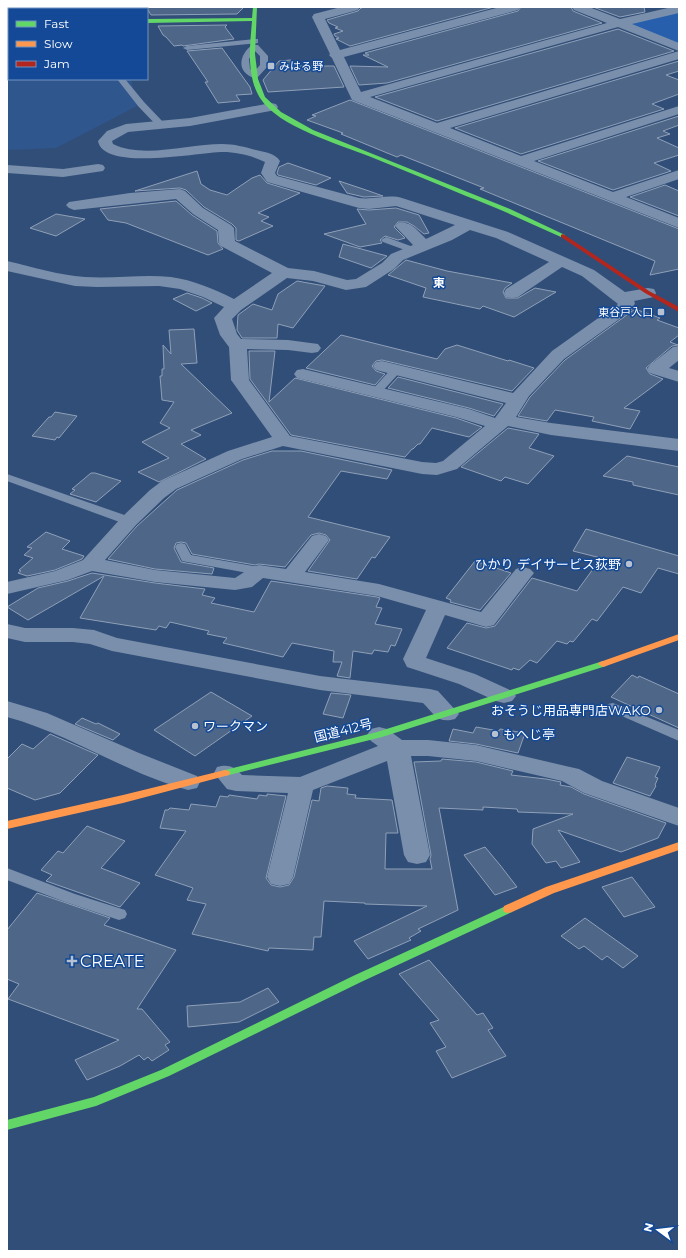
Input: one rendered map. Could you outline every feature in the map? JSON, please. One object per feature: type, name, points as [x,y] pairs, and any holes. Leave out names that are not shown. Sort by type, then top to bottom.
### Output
[{"type":"main road","points":[[255,7],[254,76],[256,88],[271,108],[301,126],[496,204],[554,231],[578,245],[648,293],[679,310]]},
{"type":"main road","points":[[148,21],[256,19]]},
{"type":"main road","name":"国道412号","points":[[7,825],[123,799],[226,773],[388,741],[447,714],[679,637]]},
{"type":"main road","points":[[7,1125],[96,1101],[165,1073],[357,979],[550,890],[679,846]]},
{"type":"street","points":[[354,7],[318,17],[358,97],[679,223]]},
{"type":"street","points":[[336,55],[514,7]]},
{"type":"street","points":[[578,7],[679,47]]},
{"type":"street","points":[[358,97],[620,23],[679,9]]},
{"type":"street","points":[[436,128],[679,55]]},
{"type":"street","points":[[7,588],[61,576],[90,564],[157,494],[169,485],[235,455],[283,440],[407,466],[437,469],[450,465],[502,423],[522,393],[558,355],[626,306],[627,303],[622,298],[588,273],[502,236],[397,201],[369,204],[359,203],[272,179],[268,173],[273,161],[268,158],[237,149],[224,148],[128,154],[111,150],[106,146],[105,141],[109,136],[126,128],[190,122],[271,108]]},
{"type":"street","points":[[521,161],[679,110]]},
{"type":"street","points":[[103,177],[128,154]]},
{"type":"street","points":[[7,169],[103,177],[130,198]]},
{"type":"street","points":[[612,197],[679,174]]},
{"type":"street","points":[[74,205],[180,194],[198,211],[226,228],[227,243],[284,273],[314,276],[346,285],[360,284],[388,266],[397,257],[446,237],[468,224]]},
{"type":"street","points":[[403,226],[419,248]]},
{"type":"street","points":[[512,293],[526,278],[561,261]]},
{"type":"street","points":[[7,266],[83,282],[161,282],[181,284],[213,294],[235,306]]},
{"type":"street","points":[[283,440],[240,380],[238,347],[229,335],[223,318],[235,306],[284,273]]},
{"type":"street","points":[[622,298],[648,293]]},
{"type":"street","points":[[236,344],[288,345],[312,348]]},
{"type":"street","points":[[679,351],[656,369],[679,378]]},
{"type":"street","points":[[389,367],[518,400]]},
{"type":"street","points":[[303,374],[375,393],[392,405],[462,413],[502,423],[679,445]]},
{"type":"street","points":[[291,576],[319,540]]},
{"type":"street","points":[[90,564],[156,576],[235,584],[244,582],[259,571],[378,590],[492,622],[523,573]]},
{"type":"street","points":[[439,606],[414,658],[415,662],[468,679],[504,696]]},
{"type":"street","points":[[7,631],[25,635],[73,634],[94,637],[112,644],[320,683],[430,696],[447,714]]},
{"type":"street","points":[[7,710],[39,718],[130,759],[188,782]]},
{"type":"street","points":[[388,741],[417,855]]},
{"type":"street","points":[[226,773],[236,783],[302,785],[388,741],[428,748],[476,753],[570,775],[593,787],[679,817]]},
{"type":"street","points":[[280,877],[302,785]]},
{"type":"lane","points":[[187,48],[255,44]]},
{"type":"lane","points":[[122,80],[141,104],[161,125]]},
{"type":"lane","points":[[386,240],[419,248]]},
{"type":"lane","points":[[375,393],[389,367]]},
{"type":"lane","points":[[7,477],[130,521]]},
{"type":"lane","points":[[181,547],[186,558],[259,571]]},
{"type":"lane","points":[[614,707],[679,736]]},
{"type":"lane","points":[[7,874],[70,898],[119,914]]},
{"type":"shaded area","points":[[679,11],[679,44],[630,25],[631,23]]},
{"type":"shaded area","points":[[7,65],[8,80],[131,80],[137,106],[56,148],[7,150]]},
{"type":"building","points":[[244,7],[237,14],[151,15],[147,8]]},
{"type":"building","points":[[365,7],[494,7],[350,46],[336,39],[339,38],[334,34],[343,31],[335,28],[338,27],[329,23],[327,20],[358,11]]},
{"type":"building","points":[[521,7],[571,7],[573,11],[602,23],[387,83],[359,85],[350,66],[388,67],[363,55],[369,55],[365,53],[518,11]]},
{"type":"building","points":[[593,7],[644,7],[645,12],[620,17]]},
{"type":"building","points":[[227,25],[225,27],[234,39],[183,46],[174,46],[163,35],[158,26]]},
{"type":"building","points":[[618,29],[674,51],[437,121],[375,97]]},
{"type":"building","points":[[222,48],[250,87],[252,94],[236,95],[240,101],[218,103],[205,82],[208,82],[187,51]]},
{"type":"building","points":[[291,60],[294,66],[334,66],[344,87],[268,92],[263,80],[279,61]]},
{"type":"building","points":[[679,61],[679,71],[666,75],[679,80],[679,94],[652,104],[664,109],[521,154],[455,128]]},
{"type":"building","points":[[350,100],[679,229],[679,269],[650,275],[655,261],[480,189],[484,188],[401,155],[397,157],[341,134],[343,133],[307,120],[316,116],[312,115]]},
{"type":"building","points":[[679,116],[679,125],[663,131],[670,134],[657,138],[679,148],[679,155],[654,163],[671,171],[613,190],[538,161]]},
{"type":"building","points":[[288,163],[331,178],[316,185],[278,175],[277,173],[279,167]]},
{"type":"building","points":[[197,171],[201,184],[210,190],[227,195],[252,178],[260,175],[267,183],[300,193],[258,213],[269,217],[261,221],[273,226],[239,241],[236,240],[236,228],[232,224],[204,207],[186,190],[180,188],[135,191]]},
{"type":"building","points":[[339,181],[383,196],[364,197],[347,193]]},
{"type":"building","points":[[665,185],[679,191],[679,216],[630,197]]},
{"type":"building","points":[[176,201],[192,215],[217,231],[218,243],[223,249],[208,255],[126,223],[108,220],[100,209]]},
{"type":"building","points":[[396,208],[419,215],[429,233],[424,234],[407,222],[398,222],[394,227],[405,238],[398,240],[385,236],[380,240],[382,243],[360,247],[324,234],[366,224],[357,209],[369,210]]},
{"type":"building","points":[[56,214],[85,219],[56,236],[30,228]]},
{"type":"building","points":[[343,244],[387,256],[371,268],[339,257]]},
{"type":"building","points":[[406,260],[447,271],[512,283],[505,288],[503,292],[506,298],[518,298],[535,288],[556,292],[514,317],[483,306],[480,309],[423,297],[426,288],[388,275]]},
{"type":"building","points":[[297,281],[325,286],[293,328],[278,324],[277,338],[242,338],[237,330],[238,315],[253,304],[272,310],[278,294]]},
{"type":"building","points":[[187,293],[212,303],[196,311],[173,299]]},
{"type":"building","points":[[635,309],[660,318],[657,320],[679,328],[679,335],[670,342],[678,345],[672,346],[646,368],[650,374],[663,379],[624,408],[640,411],[630,429],[592,421],[594,417],[555,410],[547,421],[518,416],[530,397],[565,360]]},
{"type":"building","points":[[194,329],[197,363],[181,364],[232,413],[191,430],[201,435],[181,444],[206,459],[159,482],[138,472],[169,458],[142,442],[170,428],[160,423],[174,402],[162,400],[160,376],[162,376],[162,369],[164,369],[163,345],[171,354],[169,330]]},
{"type":"building","points":[[341,335],[437,359],[445,349],[457,345],[534,368],[512,391],[382,360],[376,361],[372,366],[376,371],[385,374],[375,385],[306,368]]},
{"type":"building","points":[[249,351],[275,351],[269,402],[295,378],[456,418],[482,427],[469,437],[432,428],[420,444],[412,449],[405,457],[291,435],[250,379]]},
{"type":"building","points":[[398,377],[503,404],[494,416],[469,408],[388,388]]},
{"type":"building","points":[[55,412],[77,416],[59,438],[57,437],[55,440],[32,436],[49,417],[51,417]]},
{"type":"building","points":[[508,428],[539,434],[529,448],[554,456],[528,484],[505,477],[501,481],[461,467]]},
{"type":"building","points":[[272,451],[301,451],[392,470],[387,479],[341,471],[308,517],[390,537],[375,558],[372,557],[357,579],[308,571],[330,540],[326,535],[319,533],[311,535],[285,567],[259,564],[255,565],[192,554],[186,543],[181,542],[176,543],[174,548],[181,562],[214,568],[212,574],[155,569],[108,559],[137,526],[177,490],[243,460]]},
{"type":"building","points":[[627,456],[679,467],[679,495],[633,485],[633,482],[603,476]]},
{"type":"building","points":[[91,473],[121,481],[96,502],[70,494],[75,490],[72,489]]},
{"type":"building","points":[[586,529],[679,556],[679,574],[658,568],[641,593],[623,587],[597,621],[592,619],[573,642],[570,641],[567,644],[557,641],[537,663],[530,660],[519,670],[513,668],[512,670],[447,648],[467,623],[486,628],[495,626],[532,578],[577,591],[601,558],[573,551]]},
{"type":"building","points":[[46,532],[70,541],[62,549],[84,556],[82,559],[55,570],[27,576],[18,573],[21,571],[19,570],[33,558],[24,555],[32,548],[27,547]]},
{"type":"building","points":[[475,561],[511,573],[480,610],[450,602],[451,600],[446,598]]},
{"type":"building","points":[[92,573],[205,589],[202,595],[215,598],[211,603],[254,612],[271,581],[377,597],[380,598],[376,607],[382,608],[375,624],[402,629],[395,646],[391,645],[388,652],[374,650],[372,654],[353,651],[350,678],[337,676],[342,662],[333,662],[334,651],[292,643],[283,657],[223,643],[227,638],[207,634],[209,631],[170,622],[166,628],[159,626],[156,630],[80,618],[104,576],[28,620],[7,607],[38,588],[68,581]]},
{"type":"building","name":"おそうじ用品専門店WAKO","points":[[632,675],[638,678],[639,676],[679,694],[679,728],[611,697]]},
{"type":"building","points":[[211,692],[252,716],[195,756],[154,730]]},
{"type":"building","points":[[331,693],[351,695],[343,718],[323,714]]},
{"type":"building","points":[[82,718],[96,724],[98,723],[120,734],[113,740],[75,724]]},
{"type":"building","points":[[476,727],[525,733],[518,753],[476,744],[449,741],[453,729],[473,733]]},
{"type":"building","points":[[50,734],[98,755],[60,793],[35,800],[7,788],[7,759],[22,744],[33,749]]},
{"type":"building","points":[[627,757],[660,767],[655,777],[658,778],[655,785],[656,786],[650,796],[613,783]]},
{"type":"building","points":[[442,759],[476,762],[513,771],[511,775],[561,782],[560,785],[571,787],[584,794],[666,823],[658,838],[621,852],[558,830],[580,862],[561,868],[556,861],[546,863],[532,844],[533,829],[573,814],[518,812],[517,809],[483,807],[483,810],[439,808],[458,910],[418,929],[421,931],[409,938],[411,940],[368,959],[354,941],[427,906],[324,901],[321,937],[314,937],[313,950],[269,948],[268,951],[192,934],[206,904],[187,900],[193,888],[155,875],[186,831],[160,828],[165,810],[170,808],[189,810],[191,804],[216,807],[220,796],[228,797],[229,795],[257,799],[259,795],[267,796],[267,794],[286,796],[266,878],[271,885],[280,887],[289,885],[294,877],[312,800],[319,801],[321,788],[327,786],[348,788],[347,794],[356,795],[355,798],[392,800],[398,833],[386,833],[385,869],[432,869],[430,859],[431,855],[414,762],[441,761]]},
{"type":"building","points":[[87,826],[125,841],[101,868],[140,883],[120,907],[46,881],[52,875],[41,870],[58,851],[63,853]]},
{"type":"building","points":[[485,847],[517,887],[495,895],[464,855]]},
{"type":"building","points":[[632,877],[655,907],[624,917],[602,887]]},
{"type":"building","points":[[37,893],[110,918],[104,925],[176,950],[137,1009],[142,1009],[170,1042],[165,1045],[169,1050],[152,1061],[148,1057],[144,1060],[139,1055],[120,1066],[87,1080],[75,1060],[119,1040],[8,999],[19,984],[7,979],[7,930]]},
{"type":"building","points":[[585,918],[638,956],[623,968],[607,956],[602,960],[584,946],[579,949],[561,936]]},
{"type":"building","points":[[429,960],[477,1015],[483,1013],[493,1028],[488,1030],[506,1056],[452,1078],[436,1051],[446,1047],[430,1023],[439,1020],[399,974]]},
{"type":"building","points":[[268,988],[279,1002],[239,1022],[188,1027],[187,1006],[240,1002]]},
{"type":"traffic: fast","points":[[255,7],[253,42],[253,67],[255,79],[263,98],[273,109],[291,121],[311,131],[508,210],[563,236]]},
{"type":"traffic: fast","points":[[148,21],[255,19]]},
{"type":"traffic: fast","points":[[225,773],[379,735],[603,664]]},
{"type":"traffic: fast","points":[[7,1125],[96,1101],[165,1073],[357,979],[508,909]]},
{"type":"traffic: slow","points":[[603,664],[679,637]]},
{"type":"traffic: slow","points":[[7,825],[123,799],[225,773]]},
{"type":"traffic: slow","points":[[508,909],[550,890],[679,846]]},
{"type":"traffic: jam","points":[[563,236],[647,292],[679,310]]},
{"type":"place","name":"みはる野","points":[[271,66]]},
{"type":"place","name":"東谷戸入口","points":[[661,312]]},
{"type":"place","name":"ひかり デイサービス荻野","points":[[629,564]]},
{"type":"place","name":"おそうじ用品専門店WAKO","points":[[659,710]]},
{"type":"place","name":"ワークマン","points":[[195,726]]},
{"type":"place","name":"もへじ亭","points":[[495,734]]},
{"type":"place","name":"CREATE","points":[[72,961]]},
{"type":"district","name":"東","points":[[439,282]]}]
